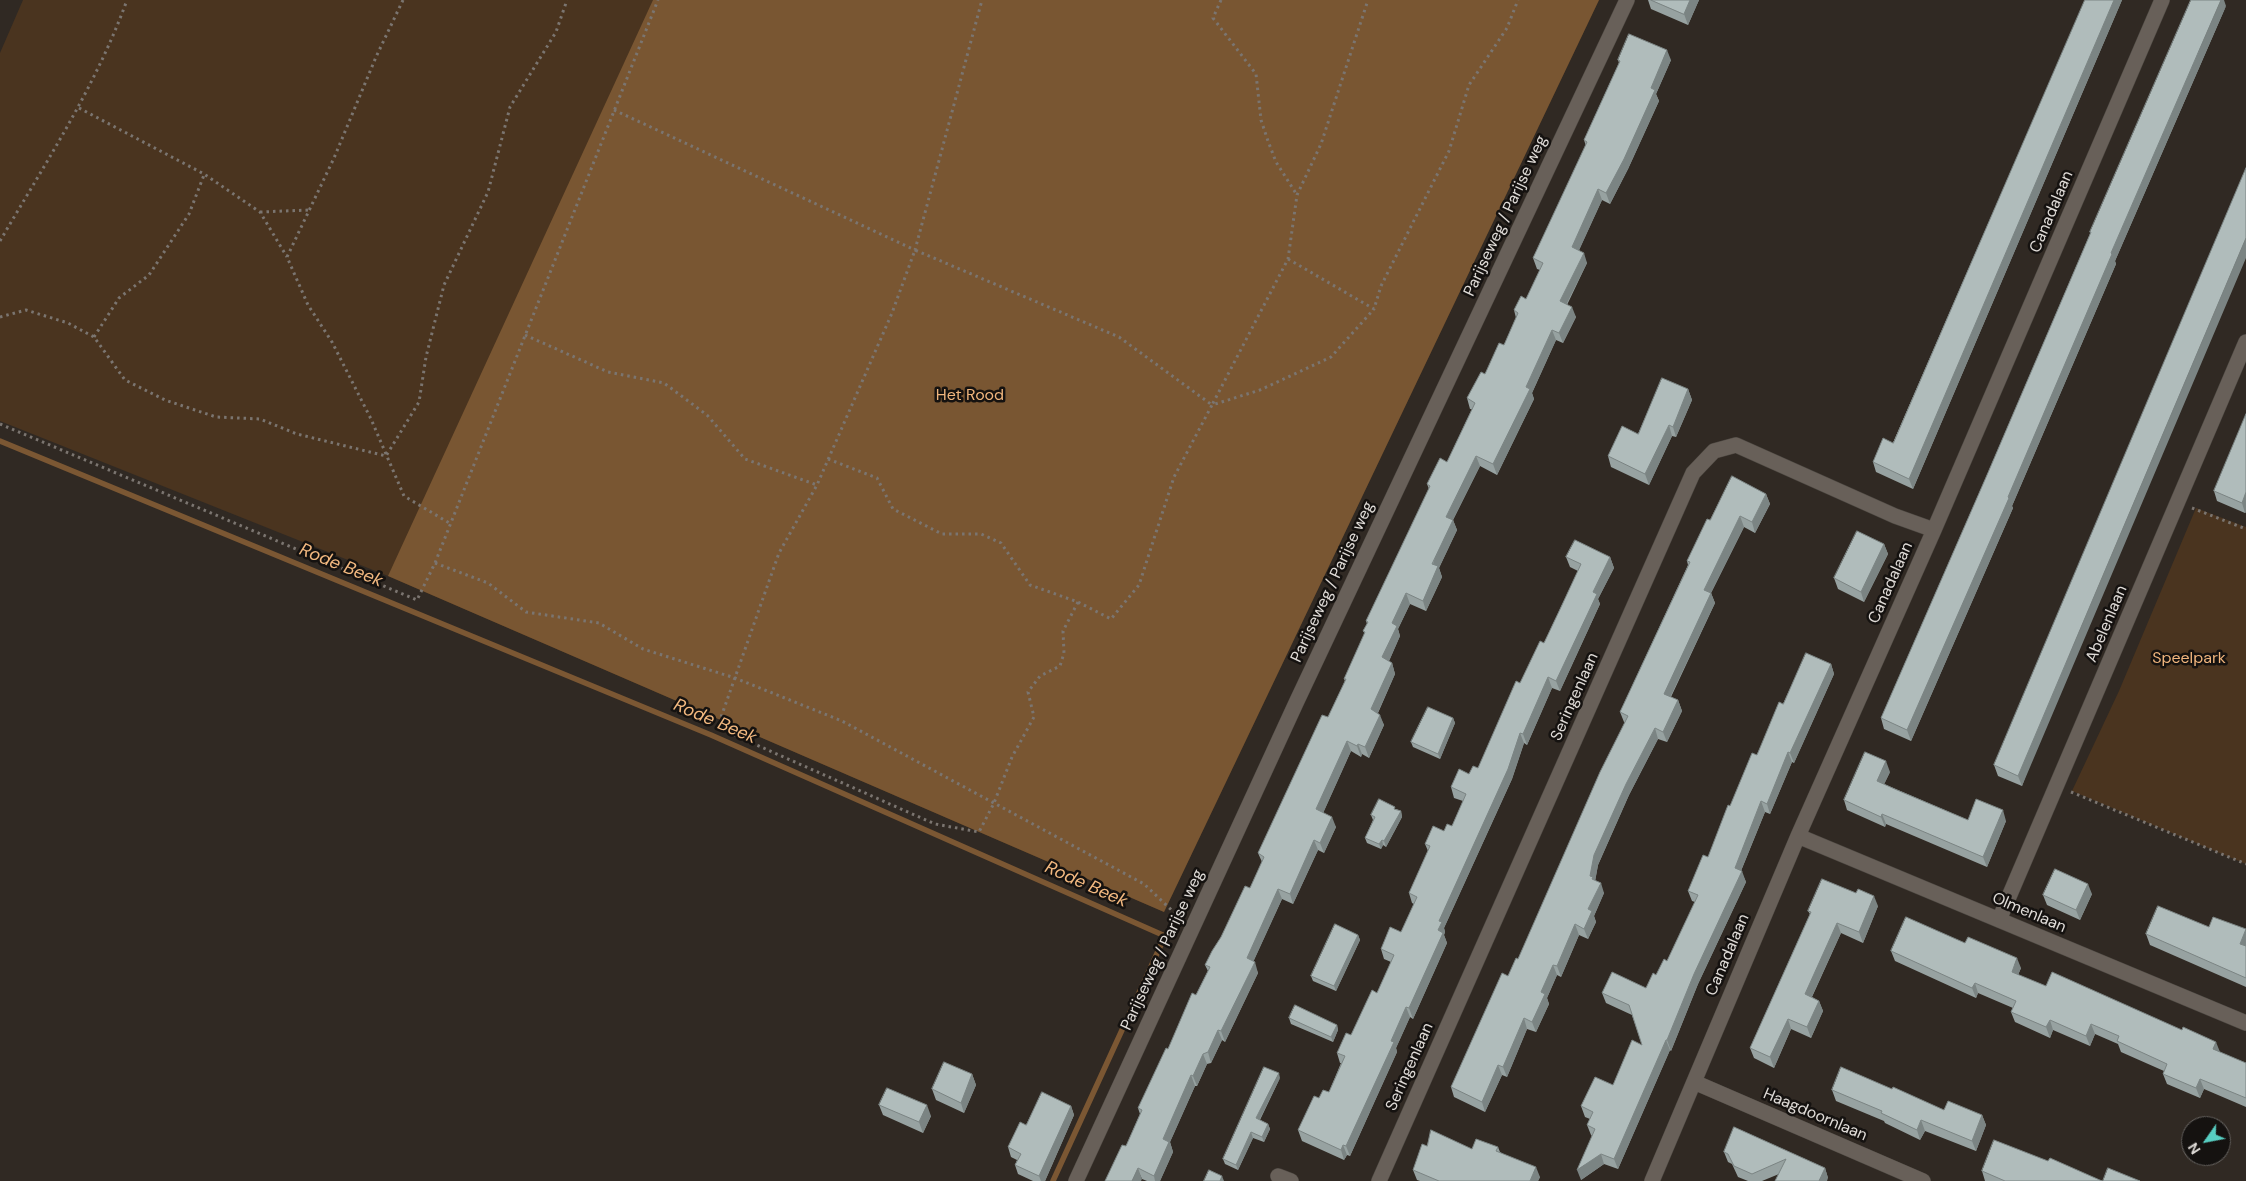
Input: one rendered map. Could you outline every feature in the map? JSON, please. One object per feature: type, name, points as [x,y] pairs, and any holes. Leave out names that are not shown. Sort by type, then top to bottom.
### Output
[{"type":"street","name":"Parijseweg / Parijse weg","points":[[1076,1181],[1191,929],[1626,0]]},
{"type":"street","name":"Canadalaan","points":[[1652,1181],[1798,836],[1934,530],[2162,0]]},
{"type":"street","name":"Abelenlaan","points":[[2000,920],[2246,342]]},
{"type":"street","name":"Seringenlaan","points":[[1378,1181],[1693,473],[1714,451],[1736,445],[1895,516],[1934,530]]},
{"type":"street","name":"Olmenlaan","points":[[1798,836],[2246,1023]]},
{"type":"street","name":"Haagdoornlaan","points":[[1694,1082],[1923,1181]]},
{"type":"path","points":[[0,240],[79,108],[116,31],[127,0]]},
{"type":"path","points":[[287,257],[334,158],[376,57],[403,0]]},
{"type":"path","points":[[386,456],[419,402],[426,357],[444,285],[488,192],[510,107],[556,32],[567,0]]},
{"type":"path","points":[[0,424],[417,600],[451,524],[658,0]]},
{"type":"path","points":[[982,0],[916,250],[892,313],[817,485],[780,553],[720,720],[734,735],[935,824],[979,832],[994,803],[1012,757],[1034,717],[1028,692],[1040,676],[1060,666],[1064,653],[1063,631],[1078,602]]},
{"type":"path","points":[[1221,0],[1213,18],[1256,74],[1261,120],[1268,141],[1276,162],[1297,195]]},
{"type":"path","points":[[828,459],[877,478],[893,509],[942,534],[980,534],[1001,543],[1030,586],[1078,602],[1111,619],[1139,585],[1174,477],[1288,259],[1297,195],[1321,144],[1368,0]]},
{"type":"path","points":[[1212,405],[1260,390],[1331,357],[1374,309],[1381,286],[1449,151],[1469,84],[1507,28],[1518,0]]},
{"type":"path","points":[[79,108],[204,174],[260,212],[287,257],[308,305],[332,342],[371,419],[404,496],[451,524]]},
{"type":"path","points":[[614,110],[916,250],[1119,337],[1212,405]]},
{"type":"path","points":[[94,337],[119,298],[150,275],[189,214],[204,174]]},
{"type":"path","points":[[260,212],[309,210]]},
{"type":"path","points":[[1288,259],[1374,309]]},
{"type":"path","points":[[0,317],[26,310],[68,323],[94,337],[125,380],[165,400],[216,417],[260,419],[297,434],[386,456]]},
{"type":"path","points":[[525,336],[608,372],[664,384],[707,415],[745,459],[817,485]]},
{"type":"path","points":[[2178,502],[2246,529]]},
{"type":"path","points":[[435,563],[488,583],[526,612],[599,622],[643,649],[735,678],[842,721],[1144,884],[1191,929]]},
{"type":"path","points":[[2057,786],[2246,864]]},
{"type":"green space","name":"Het Rood","points":[[23,0],[1599,0],[1164,912],[388,576],[0,421],[0,53]]},
{"type":"green space","name":"Het Rood","points":[[653,0],[1599,0],[1164,912],[388,576]]},
{"type":"green space","name":"Speelpark","points":[[2196,508],[2246,527],[2246,864],[2072,791],[2119,691]]},
{"type":"building","points":[[1651,0],[1690,0],[1684,14]]},
{"type":"building","points":[[2085,0],[2114,0],[1909,479],[1873,462],[1883,438],[1893,443]]},
{"type":"building","points":[[2191,0],[2221,0],[2111,253],[2009,498],[1907,730],[1881,718]]},
{"type":"building","points":[[1629,34],[1667,50],[1651,88],[1655,90],[1624,159],[1606,193],[1598,189],[1572,247],[1584,253],[1560,301],[1572,307],[1559,333],[1552,330],[1526,387],[1530,389],[1493,464],[1476,456],[1446,517],[1453,520],[1432,564],[1438,566],[1423,601],[1406,593],[1392,623],[1397,626],[1382,657],[1392,663],[1371,709],[1380,715],[1365,747],[1358,744],[1357,746],[1347,741],[1316,809],[1332,817],[1320,843],[1314,840],[1290,894],[1278,889],[1247,958],[1255,962],[1221,1031],[1218,1030],[1208,1052],[1203,1054],[1193,1076],[1191,1075],[1163,1139],[1169,1142],[1154,1176],[1138,1168],[1132,1181],[1105,1181],[1122,1145],[1126,1146],[1142,1110],[1138,1108],[1166,1048],[1168,1049],[1192,993],[1196,995],[1210,967],[1205,965],[1221,937],[1245,886],[1250,888],[1264,857],[1258,853],[1322,715],[1328,717],[1346,679],[1344,679],[1365,632],[1363,631],[1368,622],[1366,621],[1430,486],[1427,484],[1440,458],[1447,462],[1475,403],[1467,398],[1481,372],[1485,374],[1499,343],[1504,345],[1518,313],[1514,310],[1521,296],[1526,299],[1543,263],[1533,258],[1587,142],[1584,140],[1620,61],[1618,60]]},
{"type":"building","points":[[2246,168],[2246,238],[2018,776],[1994,765]]},
{"type":"building","points":[[1662,378],[1688,389],[1673,427],[1669,425],[1645,474],[1608,456],[1622,426],[1638,434]]},
{"type":"building","points":[[2246,414],[2246,492],[2242,503],[2214,491]]},
{"type":"building","points":[[1732,476],[1766,494],[1752,522],[1740,516],[1704,590],[1711,593],[1664,694],[1678,700],[1663,732],[1655,728],[1626,784],[1594,855],[1590,876],[1601,883],[1588,909],[1592,911],[1584,929],[1575,924],[1557,966],[1553,965],[1541,992],[1545,994],[1532,1022],[1524,1018],[1503,1067],[1498,1065],[1482,1102],[1451,1087],[1502,973],[1508,976],[1516,958],[1518,959],[1600,772],[1628,716],[1620,712],[1690,562],[1687,561],[1707,519],[1710,520]]},
{"type":"building","points":[[1857,531],[1884,544],[1861,592],[1834,578]]},
{"type":"building","points":[[1575,540],[1610,557],[1593,592],[1597,594],[1556,681],[1548,677],[1523,734],[1520,733],[1508,769],[1439,921],[1442,922],[1438,930],[1443,933],[1409,1008],[1406,1007],[1391,1041],[1394,1042],[1346,1146],[1343,1145],[1341,1150],[1298,1130],[1314,1096],[1319,1098],[1323,1090],[1329,1092],[1345,1056],[1337,1053],[1346,1033],[1351,1035],[1372,990],[1377,993],[1394,955],[1381,949],[1390,927],[1401,932],[1417,897],[1409,893],[1430,846],[1425,844],[1433,826],[1444,831],[1447,824],[1452,826],[1466,794],[1451,787],[1459,769],[1469,774],[1473,766],[1478,768],[1516,681],[1520,683],[1540,641],[1544,643],[1562,605],[1581,564],[1566,557]]},
{"type":"building","points":[[1806,653],[1831,664],[1790,753],[1788,752],[1767,804],[1761,801],[1735,868],[1742,871],[1694,974],[1614,1159],[1601,1154],[1577,1170],[1595,1129],[1587,1125],[1593,1112],[1581,1106],[1595,1077],[1613,1085],[1632,1040],[1642,1045],[1629,1005],[1602,993],[1612,972],[1646,988],[1653,973],[1656,975],[1664,959],[1667,961],[1698,895],[1688,891],[1703,855],[1708,857],[1728,805],[1730,806],[1752,753],[1757,755],[1779,702],[1783,704]]},
{"type":"building","points":[[1428,707],[1453,718],[1438,754],[1411,742]]},
{"type":"building","points":[[1865,752],[1886,761],[1877,781],[1968,820],[1976,799],[2003,810],[1983,857],[1882,814],[1881,817],[1844,800]]},
{"type":"building","points":[[1379,799],[1395,807],[1394,809],[1401,811],[1384,841],[1382,840],[1379,844],[1365,838],[1375,817],[1371,815]]},
{"type":"building","points":[[2055,869],[2088,884],[2076,910],[2043,895]]},
{"type":"building","points":[[1822,879],[1856,893],[1858,889],[1874,896],[1859,932],[1837,923],[1805,994],[1819,1001],[1807,1027],[1788,1019],[1770,1057],[1750,1048],[1811,912],[1808,911]]},
{"type":"building","points":[[2158,906],[2209,927],[2213,917],[2246,929],[2240,944],[2246,946],[2246,978],[2146,934]]},
{"type":"building","points":[[1906,917],[1965,943],[1968,937],[2017,958],[2012,972],[2046,986],[2052,972],[2182,1030],[2183,1027],[2216,1042],[2213,1049],[2246,1063],[2246,1098],[2200,1079],[2196,1088],[2163,1074],[2167,1064],[2117,1041],[2119,1036],[2091,1024],[2086,1036],[2050,1020],[2046,1027],[2011,1012],[2016,1001],[1975,983],[1972,988],[1891,951]]},
{"type":"building","points":[[1335,924],[1358,935],[1334,986],[1311,976]]},
{"type":"building","points":[[1295,1005],[1337,1025],[1331,1037],[1289,1018]]},
{"type":"building","points":[[944,1062],[972,1074],[961,1103],[932,1089]]},
{"type":"building","points":[[1264,1067],[1279,1073],[1256,1118],[1268,1124],[1262,1137],[1251,1132],[1236,1165],[1223,1159]]},
{"type":"building","points":[[1841,1067],[1892,1089],[1893,1087],[1944,1110],[1948,1101],[1982,1115],[1972,1141],[1921,1120],[1917,1130],[1881,1113],[1882,1111],[1832,1090]]},
{"type":"building","points":[[887,1088],[927,1105],[919,1122],[879,1105]]},
{"type":"building","points":[[1042,1092],[1071,1106],[1039,1176],[1015,1165],[1021,1154],[1008,1147],[1020,1122],[1026,1125]]},
{"type":"building","points":[[1734,1127],[1825,1168],[1819,1181],[1775,1181],[1786,1159],[1752,1174],[1734,1166],[1728,1154],[1724,1152]]},
{"type":"building","points":[[1431,1130],[1472,1149],[1476,1139],[1498,1147],[1496,1151],[1536,1167],[1530,1181],[1439,1181],[1413,1170],[1422,1144],[1427,1146]]},
{"type":"building","points":[[1994,1140],[2048,1161],[2050,1158],[2102,1181],[2005,1181],[1982,1171]]},
{"type":"building","points":[[2108,1168],[2140,1181],[2103,1181]]},
{"type":"building","points":[[1209,1170],[1222,1176],[1220,1181],[1204,1181]]},
{"type":"waterway","name":"Rode Beek","points":[[0,441],[711,735],[1165,936],[1053,1181]]}]
